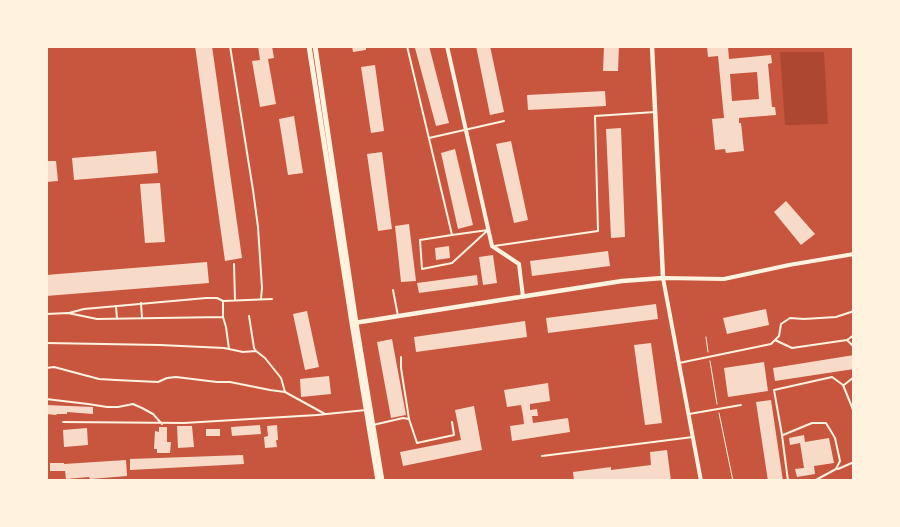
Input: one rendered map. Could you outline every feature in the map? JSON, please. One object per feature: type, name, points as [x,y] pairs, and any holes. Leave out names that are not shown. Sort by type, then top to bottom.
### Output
[{"type":"main road","points":[[309,46],[382,481]]},
{"type":"main road","points":[[315,46],[366,410],[378,481]]},
{"type":"street","points":[[448,46],[492,246],[519,264],[524,297]]},
{"type":"street","points":[[652,46],[663,278],[701,481]]},
{"type":"street","points":[[354,323],[622,281],[663,278],[724,279],[854,254]]},
{"type":"lane","points":[[230,46],[258,227],[261,299]]},
{"type":"lane","points":[[407,46],[452,235]]},
{"type":"lane","points":[[492,246],[598,231],[595,116],[655,112]]},
{"type":"lane","points":[[429,138],[504,121]]},
{"type":"lane","points":[[488,230],[452,263],[422,269],[420,240],[488,230]]},
{"type":"lane","points":[[234,264],[235,300]]},
{"type":"lane","points":[[393,290],[398,316]]},
{"type":"lane","points":[[46,314],[206,298],[217,298],[223,301],[272,299]]},
{"type":"lane","points":[[223,301],[223,317],[229,349]]},
{"type":"lane","points":[[141,303],[142,318]]},
{"type":"lane","points":[[116,306],[117,319]]},
{"type":"lane","points":[[679,364],[771,344],[779,336],[781,324],[790,318],[836,317],[854,310]]},
{"type":"lane","points":[[68,313],[97,319],[223,317]]},
{"type":"lane","points":[[248,316],[254,348],[266,358],[281,378],[285,392]]},
{"type":"lane","points":[[775,340],[792,348],[847,340],[854,335]]},
{"type":"lane","points":[[847,340],[854,347]]},
{"type":"lane","points":[[46,343],[160,344],[229,349],[243,352],[256,351]]},
{"type":"lane","points":[[401,357],[409,419],[417,443],[454,435],[452,422]]},
{"type":"lane","points":[[46,368],[54,367],[99,379],[158,382],[176,377],[230,382],[285,392],[325,414]]},
{"type":"lane","points":[[788,481],[774,390],[832,377],[843,385],[854,412]]},
{"type":"lane","points":[[843,385],[854,377]]},
{"type":"lane","points":[[46,399],[107,407],[133,404],[153,414],[162,424]]},
{"type":"lane","points":[[688,415],[741,405]]},
{"type":"lane","points":[[62,422],[162,424],[366,410]]},
{"type":"lane","points":[[373,425],[403,418],[409,419]]},
{"type":"lane","points":[[782,435],[812,424],[826,424],[836,438],[840,461],[836,469]]},
{"type":"lane","points":[[542,456],[693,437]]},
{"type":"lane","points":[[814,481],[854,462]]},
{"type":"shaded area","points":[[780,52],[824,52],[828,124],[785,125]]},
{"type":"building","points":[[195,46],[212,46],[242,258],[225,261]]},
{"type":"building","points":[[258,46],[272,46],[274,58],[268,59],[276,104],[260,107],[252,61],[260,60]]},
{"type":"building","points":[[352,46],[366,46],[366,50],[353,52]]},
{"type":"building","points":[[429,46],[449,123],[436,126],[415,48]]},
{"type":"building","points":[[476,46],[490,46],[504,112],[490,115]]},
{"type":"building","points":[[604,46],[619,46],[618,71],[603,71]]},
{"type":"building","points":[[707,46],[728,47],[729,59],[771,55],[772,63],[768,64],[772,107],[775,107],[776,115],[739,118],[744,151],[726,153],[725,149],[715,150],[712,119],[724,118],[718,56],[708,57]],"holes":[[[757,72],[759,99],[732,101],[730,74]]]},
{"type":"building","points":[[375,65],[384,131],[371,133],[361,67]]},
{"type":"building","points":[[605,91],[606,106],[528,110],[527,95]]},
{"type":"building","points":[[294,116],[303,173],[288,175],[279,119]]},
{"type":"building","points":[[621,128],[625,237],[611,238],[606,129]]},
{"type":"building","points":[[511,141],[528,220],[514,223],[496,144]]},
{"type":"building","points":[[455,149],[473,225],[458,229],[441,153]]},
{"type":"building","points":[[156,151],[158,173],[74,180],[72,158]]},
{"type":"building","points":[[382,152],[392,229],[378,231],[367,154]]},
{"type":"building","points":[[46,161],[56,161],[58,181],[46,182]]},
{"type":"building","points":[[160,183],[165,242],[145,243],[140,184]]},
{"type":"building","points":[[786,201],[815,234],[801,245],[774,212]]},
{"type":"building","points":[[409,224],[416,281],[401,282],[395,226]]},
{"type":"building","points":[[449,246],[450,258],[436,260],[435,248]]},
{"type":"building","points":[[608,251],[610,266],[532,276],[530,261]]},
{"type":"building","points":[[493,255],[497,283],[483,285],[479,257]]},
{"type":"building","points":[[207,262],[209,283],[46,296],[46,275]]},
{"type":"building","points":[[477,275],[478,285],[419,293],[417,283]]},
{"type":"building","points":[[656,304],[658,319],[548,333],[546,318]]},
{"type":"building","points":[[766,309],[769,325],[727,334],[723,318]]},
{"type":"building","points":[[307,311],[319,367],[305,370],[293,314]]},
{"type":"building","points":[[525,321],[527,337],[416,352],[414,337]]},
{"type":"building","points":[[392,339],[406,415],[391,418],[377,342]]},
{"type":"building","points":[[651,343],[662,423],[645,425],[634,345]]},
{"type":"building","points":[[854,355],[854,369],[775,381],[773,368]]},
{"type":"building","points":[[764,362],[768,391],[728,397],[724,368]]},
{"type":"building","points":[[329,376],[331,394],[301,397],[300,379]]},
{"type":"building","points":[[548,383],[550,401],[530,404],[530,410],[537,409],[538,416],[532,416],[533,423],[568,418],[570,432],[512,441],[510,426],[524,424],[523,415],[521,405],[507,407],[504,390]]},
{"type":"building","points":[[771,400],[783,481],[768,481],[756,402]]},
{"type":"building","points":[[46,405],[93,407],[93,414],[67,412],[67,414],[46,414]]},
{"type":"building","points":[[474,406],[482,450],[403,466],[400,452],[461,440],[455,410]]},
{"type":"building","points":[[260,425],[261,434],[232,436],[231,427]]},
{"type":"building","points":[[277,425],[277,447],[265,448],[264,437],[268,436],[267,426]]},
{"type":"building","points":[[177,426],[192,426],[194,447],[178,448]]},
{"type":"building","points":[[159,427],[167,427],[167,442],[171,442],[170,453],[157,453],[157,449],[154,449],[155,431],[159,432]]},
{"type":"building","points":[[87,428],[88,445],[64,447],[63,430]]},
{"type":"building","points":[[206,429],[220,429],[220,436],[206,436]]},
{"type":"building","points":[[804,435],[805,442],[829,438],[834,463],[814,466],[815,474],[797,477],[795,469],[804,468],[800,443],[790,445],[789,438]]},
{"type":"building","points":[[667,450],[671,481],[613,481],[613,479],[574,481],[573,472],[611,467],[611,470],[651,465],[650,452]]},
{"type":"building","points":[[243,455],[244,464],[130,470],[130,459]]},
{"type":"building","points":[[126,460],[127,476],[66,479],[65,471],[50,471],[50,463],[64,464]]}]
